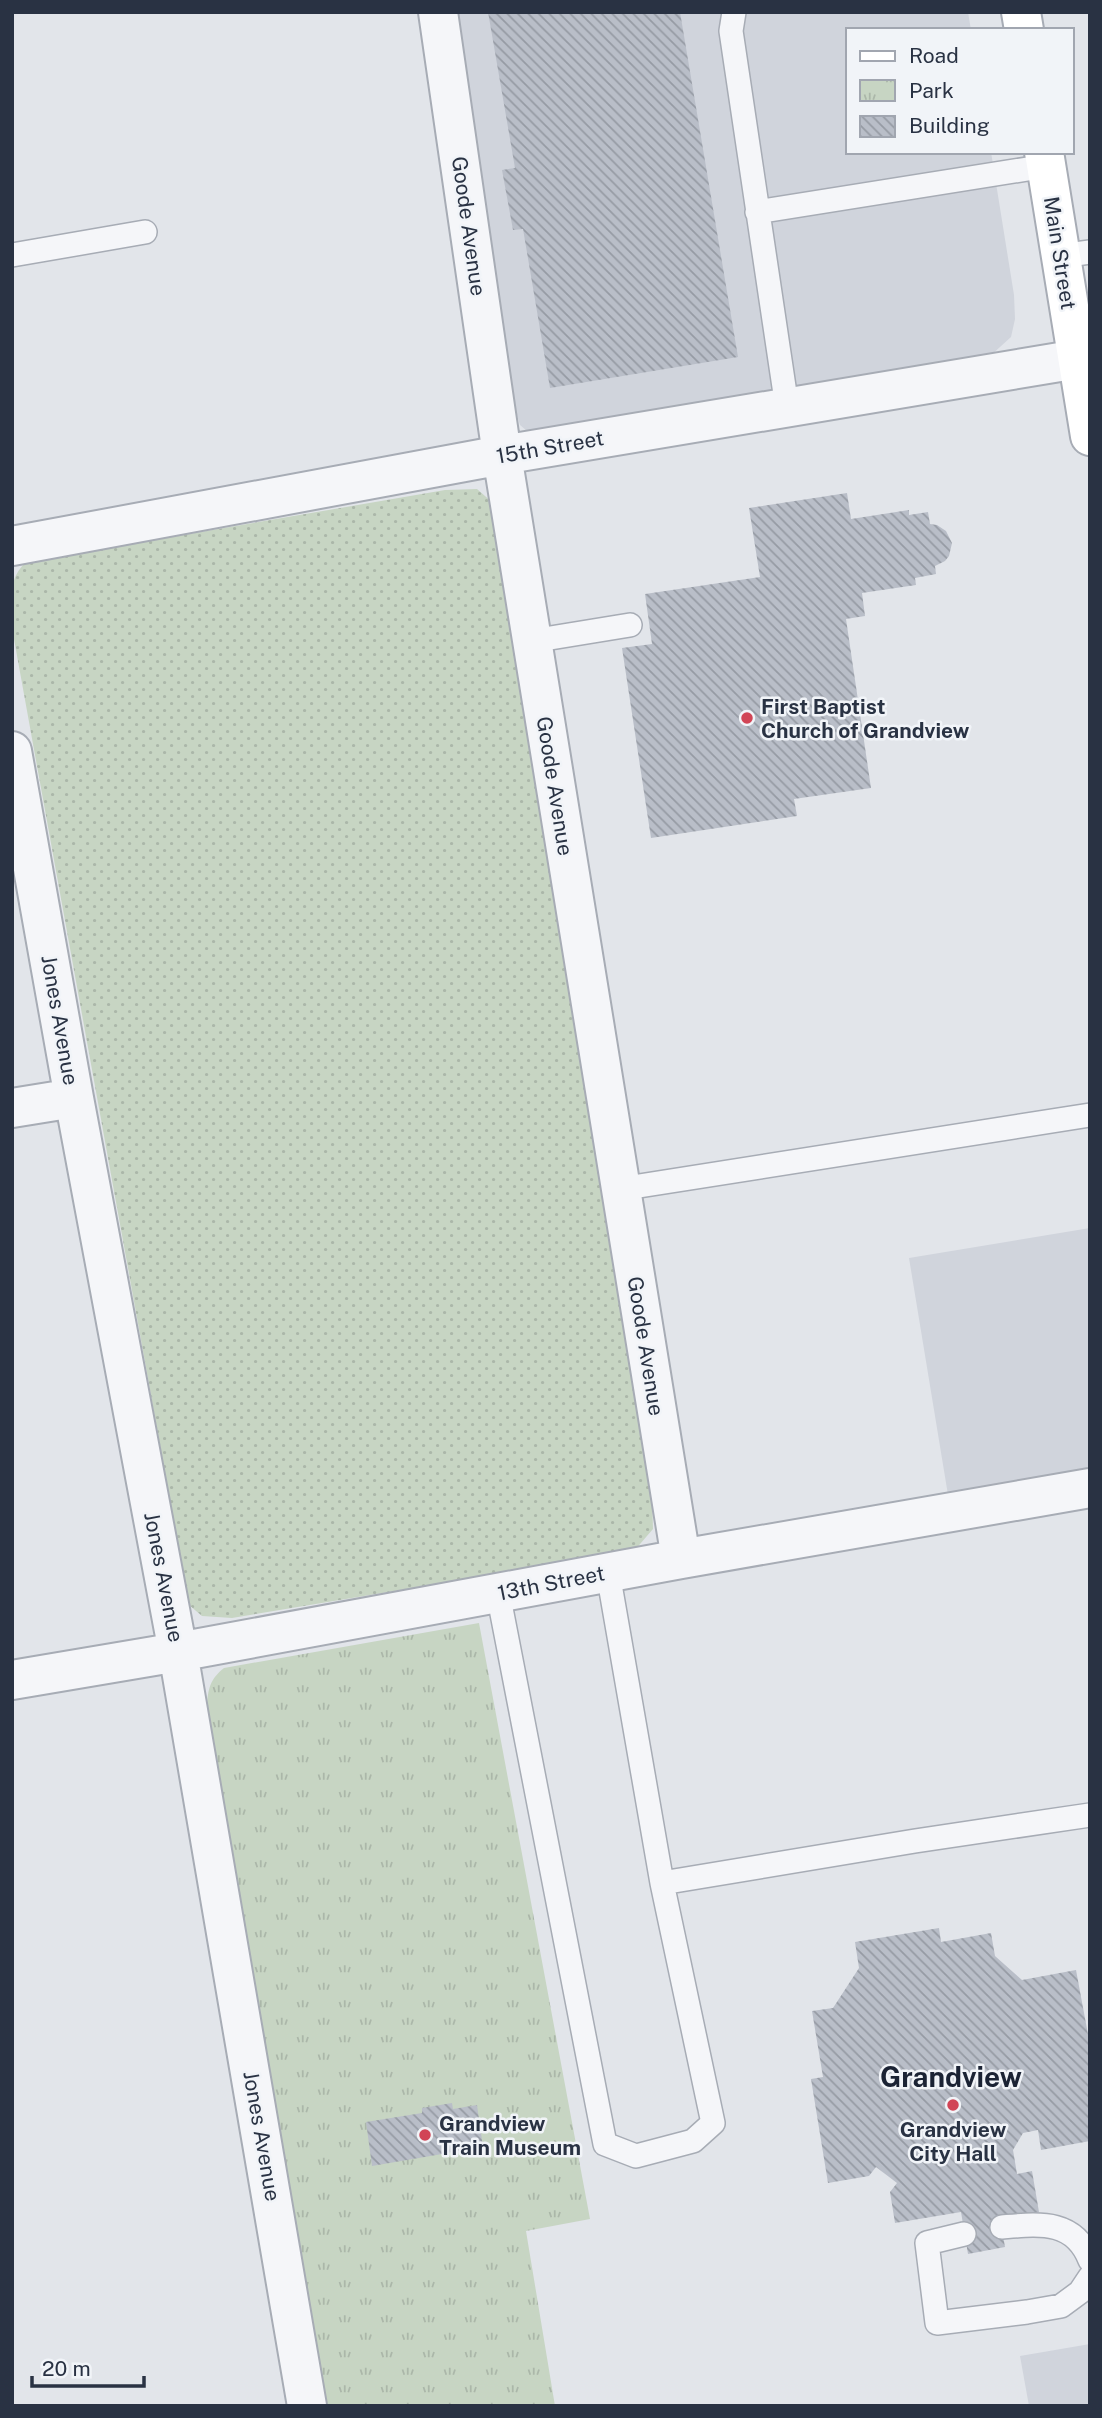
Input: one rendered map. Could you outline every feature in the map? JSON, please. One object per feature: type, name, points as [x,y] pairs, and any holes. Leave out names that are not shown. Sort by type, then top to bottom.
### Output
[{"type":"main road","name":"Main Street","points":[[1045,159],[1075,254],[1090,436]]},
{"type":"street","name":"Goode Avenue","points":[[438,12],[502,455],[681,1559]]},
{"type":"street","name":"15th Street","points":[[12,546],[502,455],[1083,358]]},
{"type":"street","name":"Jones Avenue","points":[[12,751],[178,1653],[307,2406]]},
{"type":"street","points":[[12,1108],[74,1098]]},
{"type":"street","name":"13th Street","points":[[12,1680],[178,1653],[681,1559],[1090,1488]]},
{"type":"lane","points":[[734,12],[731,31],[787,407]]},
{"type":"lane","points":[[757,212],[1045,159]]},
{"type":"lane","points":[[12,255],[145,232]]},
{"type":"lane","points":[[532,641],[630,625]]},
{"type":"lane","points":[[621,1189],[1090,1115]]},
{"type":"lane","points":[[498,1593],[605,2144],[636,2156],[693,2141],[713,2123],[662,1883],[608,1573]]},
{"type":"lane","points":[[662,1883],[1090,1815]]},
{"type":"lane","points":[[1002,2227],[1039,2224],[1063,2228],[1084,2245],[1090,2260]]},
{"type":"lane","points":[[964,2234],[927,2243],[937,2323],[1061,2306],[1080,2292],[1090,2277]]},
{"type":"shaded area","points":[[452,12],[968,12],[971,28],[846,28],[846,154],[991,154],[1014,295],[1015,319],[1011,337],[989,357],[539,434],[527,431],[520,425]]},
{"type":"shaded area","points":[[1090,1228],[1090,1480],[949,1501],[909,1258]]},
{"type":"shaded area","points":[[1090,2344],[1090,2406],[1029,2406],[1020,2356]]},
{"type":"green space","points":[[477,489],[493,503],[652,1497],[653,1529],[634,1551],[232,1618],[202,1616],[189,1605],[12,628],[13,584],[26,562],[445,490]]},
{"type":"green space","points":[[479,1623],[590,2219],[526,2231],[555,2406],[320,2406],[207,1706],[209,1689],[224,1668]]},
{"type":"building","points":[[488,12],[680,12],[738,357],[550,388],[523,229],[513,230],[502,170],[515,168]]},
{"type":"building","name":"First Baptist Church of Grandview","points":[[847,493],[851,519],[909,510],[909,515],[928,512],[930,524],[946,531],[952,543],[949,556],[935,566],[936,574],[915,578],[916,585],[862,593],[865,616],[846,619],[871,788],[794,799],[797,816],[651,838],[622,648],[652,644],[645,594],[760,577],[749,508]]},
{"type":"building","name":"Grandview City Hall","points":[[939,1928],[941,1942],[991,1933],[995,1956],[1022,1980],[1076,1970],[1090,2045],[1090,2141],[1041,2150],[1038,2130],[1023,2133],[1013,2150],[1017,2174],[1032,2171],[1039,2212],[1000,2219],[1005,2247],[968,2254],[961,2212],[895,2223],[890,2192],[897,2183],[876,2167],[869,2176],[828,2183],[811,2079],[823,2077],[812,2011],[833,2008],[859,1968],[855,1942]]},
{"type":"building","name":"Grandview Train Museum","points":[[452,2103],[453,2109],[477,2105],[483,2147],[372,2166],[366,2122],[422,2113],[422,2108]]},
{"type":"place","name":"First Baptist Church of Grandview","points":[[747,718]]},
{"type":"place","name":"Grandview City Hall","points":[[953,2105]]},
{"type":"place","name":"Grandview Train Museum","points":[[425,2135]]},
{"type":"district","name":"Grandview","points":[[951,2076]]}]
